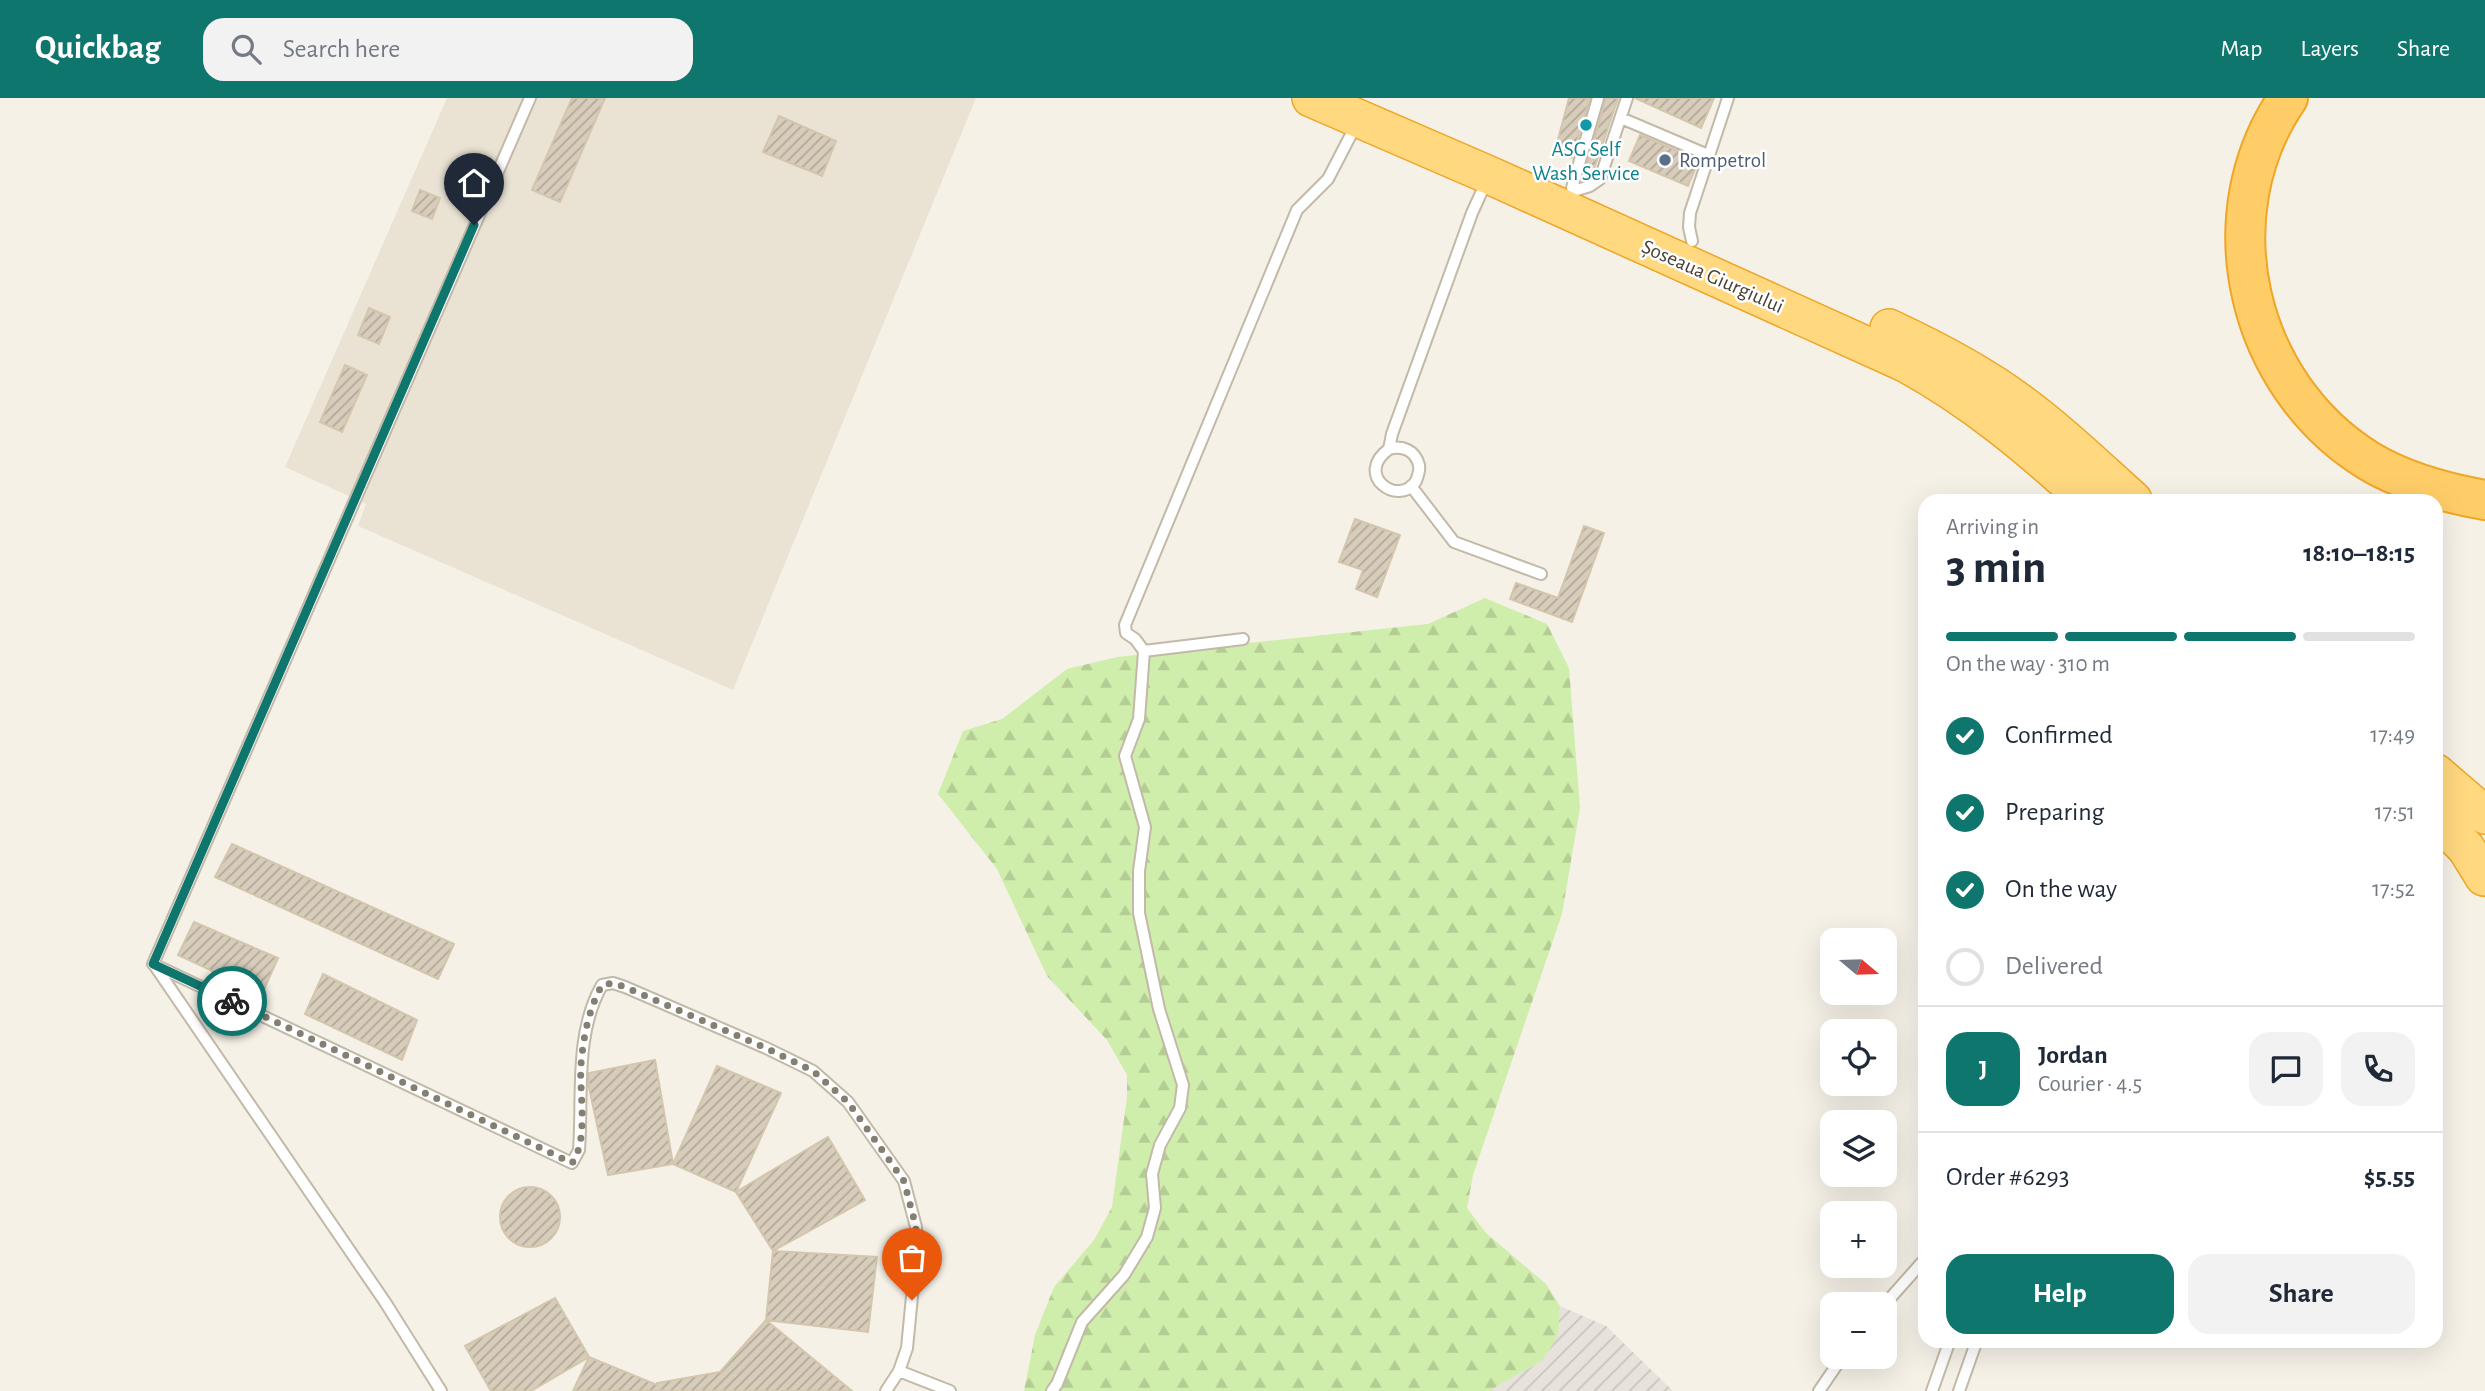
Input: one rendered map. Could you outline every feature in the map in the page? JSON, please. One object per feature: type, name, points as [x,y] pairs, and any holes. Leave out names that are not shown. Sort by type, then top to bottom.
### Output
[{"type":"highway","name":"Șoseaua Giurgiului","points":[[1311,98],[1362,108],[1574,189],[1908,337],[1977,374],[2018,401],[2068,441],[2126,494]]},
{"type":"highway","points":[[2288,98],[2269,130],[2261,151],[2251,184],[2245,219],[2246,270],[2251,296],[2268,347],[2281,372],[2310,412],[2351,449],[2414,481],[2485,500]]},
{"type":"highway","name":"Șoseaua Giurgiului","points":[[1362,108],[1489,175],[1923,373],[1965,399],[2019,439],[2080,494]]},
{"type":"highway","points":[[2443,778],[2485,815]]},
{"type":"highway","points":[[2443,825],[2466,848],[2484,877]]},
{"type":"highway","points":[[2485,872],[2485,883]]},
{"type":"lane","points":[[153,964],[530,98]]},
{"type":"lane","points":[[1598,98],[1574,189],[1590,186],[1600,179],[1627,98]]},
{"type":"lane","points":[[1692,241],[1690,213],[1728,98]]},
{"type":"lane","points":[[1052,1391],[1082,1322],[1124,1275],[1147,1237],[1155,1208],[1152,1174],[1160,1145],[1180,1108],[1183,1085],[1159,1009],[1139,913],[1139,871],[1145,827],[1125,756],[1139,719],[1144,651],[1135,639],[1126,633],[1125,625],[1297,209],[1328,179],[1362,108]]},
{"type":"lane","points":[[1621,118],[1708,155]]},
{"type":"lane","points":[[1389,449],[1444,291],[1489,175]]},
{"type":"lane","points":[[1401,447],[1414,455],[1419,464],[1419,472],[1411,486],[1402,491],[1390,490],[1376,475],[1376,462],[1380,455],[1389,449],[1401,447]]},
{"type":"lane","points":[[1411,486],[1454,542],[1541,575]]},
{"type":"lane","points":[[1144,651],[1243,639]]},
{"type":"lane","points":[[153,964],[572,1163],[579,1150],[581,1065],[593,1002],[602,985],[613,983],[625,987],[813,1071],[848,1102],[904,1181],[916,1227],[907,1348],[886,1391]]},
{"type":"lane","points":[[153,964],[385,1302],[442,1391]]},
{"type":"lane","points":[[1896,1292],[1918,1267]]},
{"type":"lane","points":[[1932,1391],[1947,1348]]},
{"type":"lane","points":[[1959,1391],[1974,1348]]},
{"type":"lane","points":[[1819,1391],[1834,1369]]},
{"type":"lane","points":[[898,1371],[950,1391]]},
{"type":"shaded area","points":[[447,98],[976,98],[733,690],[358,526],[366,504],[285,467]]},
{"type":"shaded area","points":[[1560,1306],[1606,1326],[1673,1391],[1489,1391],[1543,1360],[1558,1335]]},
{"type":"green space","points":[[1485,598],[1547,624],[1569,668],[1580,808],[1562,914],[1473,1175],[1467,1208],[1486,1233],[1546,1284],[1560,1306],[1558,1335],[1543,1360],[1489,1391],[1024,1391],[1035,1335],[1054,1287],[1094,1240],[1112,1207],[1127,1097],[1127,1075],[1107,1040],[1047,976],[997,869],[938,794],[963,731],[1002,719],[1067,669],[1117,657],[1428,624]]},
{"type":"building","points":[[572,98],[605,98],[560,202],[532,190]]},
{"type":"building","points":[[1569,98],[1590,98],[1572,158],[1555,151]]},
{"type":"building","points":[[1606,98],[1618,98],[1592,175],[1592,166],[1587,164]]},
{"type":"building","points":[[1635,98],[1714,98],[1701,128]]},
{"type":"building","points":[[779,116],[836,141],[822,176],[763,152]]},
{"type":"building","name":"Rompetrol","points":[[1640,135],[1699,160],[1688,186],[1629,161]]},
{"type":"building","points":[[420,190],[440,198],[432,219],[412,211]]},
{"type":"building","points":[[369,308],[390,317],[379,344],[358,335]]},
{"type":"building","points":[[345,365],[367,375],[342,432],[320,422]]},
{"type":"building","points":[[1355,519],[1400,535],[1377,597],[1356,589],[1363,570],[1339,562]]},
{"type":"building","points":[[1584,526],[1604,533],[1572,622],[1510,599],[1516,583],[1558,598]]},
{"type":"building","points":[[232,844],[454,944],[438,979],[215,877]]},
{"type":"building","points":[[194,922],[278,958],[262,994],[178,955]]},
{"type":"building","points":[[323,974],[417,1020],[402,1060],[305,1014]]},
{"type":"building","points":[[655,1060],[673,1164],[608,1175],[589,1088],[589,1073]]},
{"type":"building","points":[[717,1066],[781,1093],[736,1192],[673,1164]]},
{"type":"building","points":[[828,1137],[865,1200],[773,1251],[736,1192]]},
{"type":"building","points":[[530,1187],[547,1192],[555,1200],[560,1217],[555,1234],[547,1242],[530,1247],[513,1242],[505,1234],[500,1217],[505,1200],[513,1192]]},
{"type":"building","points":[[773,1251],[877,1257],[868,1332],[766,1320]]},
{"type":"building","points":[[555,1298],[589,1357],[531,1391],[491,1391],[465,1346]]},
{"type":"building","points":[[766,1320],[852,1391],[573,1391],[589,1357],[657,1385],[720,1372]]},
{"type":"way so far","points":[[232,1001],[572,1163],[579,1150],[581,1065],[593,1002],[602,985],[613,983],[625,987],[766,1048],[813,1071],[848,1102],[904,1181],[916,1227],[912,1300]]},
{"type":"place","name":"ASG Self Wash Service","points":[[1586,125]]},
{"type":"place","name":"Rompetrol","points":[[1665,160]]},
{"type":"route","points":[[232,1001],[153,964],[474,225]]}]
